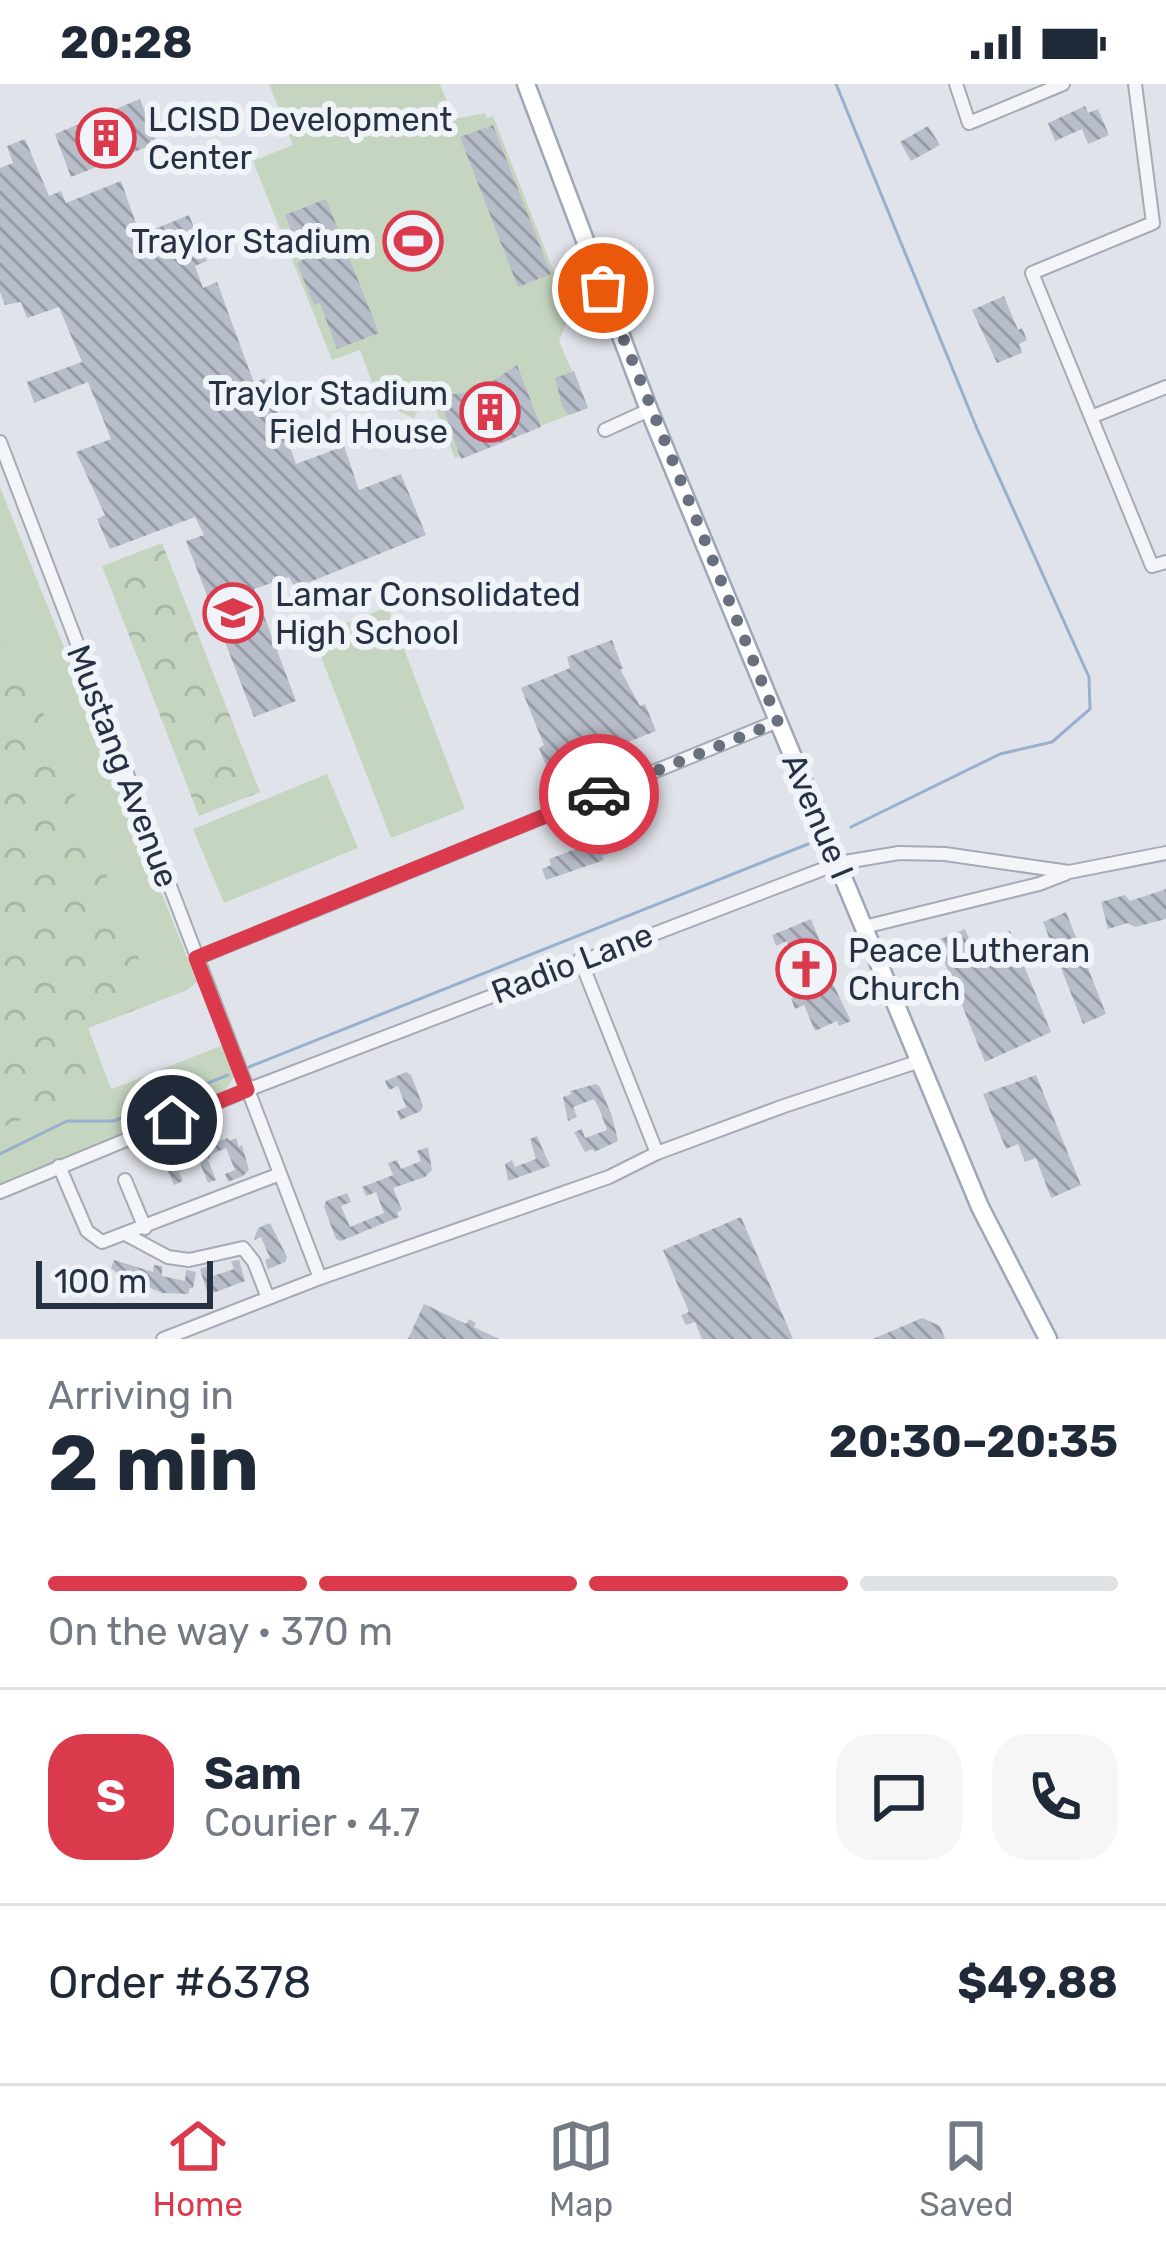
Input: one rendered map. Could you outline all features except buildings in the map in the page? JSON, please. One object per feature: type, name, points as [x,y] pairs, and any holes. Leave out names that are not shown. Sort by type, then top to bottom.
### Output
[{"type":"main road","name":"Avenue I","points":[[526,84],[649,410],[778,722],[980,1207],[1048,1339]]},
{"type":"street","points":[[956,84],[969,123],[1063,84]]},
{"type":"street","points":[[1135,84],[1153,223],[1032,273],[1159,564]]},
{"type":"street","points":[[1091,417],[1166,387]]},
{"type":"street","points":[[605,430],[649,410]]},
{"type":"street","name":"Mustang Avenue","points":[[1,448],[320,1278]]},
{"type":"street","points":[[196,958],[778,722]]},
{"type":"street","name":"Radio Lane","points":[[0,1192],[580,959],[838,863],[879,855],[945,854],[1069,872],[1166,853]]},
{"type":"street","points":[[863,926],[1039,884],[1069,872]]},
{"type":"street","points":[[580,959],[657,1153]]},
{"type":"street","points":[[163,1339],[320,1278],[609,1177],[657,1153],[920,1061]]},
{"type":"street","points":[[59,1166],[94,1239],[102,1242],[280,1174]]},
{"type":"street","points":[[124,1180],[145,1228]]},
{"type":"street","points":[[127,1235],[168,1257],[189,1260],[243,1248],[268,1298]]},
{"type":"green space","name":"Traylor Stadium","points":[[269,84],[440,84],[454,119],[485,113],[487,118],[493,116],[573,321],[566,324],[559,341],[588,408],[455,458],[433,403],[422,400],[414,418],[382,408],[360,350],[332,360],[253,161],[293,145]]},
{"type":"green space","points":[[0,487],[197,982],[88,1028],[109,1084],[112,1089],[223,1045],[234,1076],[224,1093],[0,1184]]},
{"type":"green space","points":[[162,543],[260,792],[199,816],[102,566]]},
{"type":"green space","points":[[388,607],[465,809],[391,838],[313,636]]},
{"type":"green space","points":[[0,627],[33,713],[42,710],[76,797],[73,808],[93,860],[102,865],[156,1002],[88,1028],[109,1084],[0,1128]]},
{"type":"green space","points":[[327,774],[358,848],[224,903],[193,829]]},
{"type":"waterway","points":[[836,84],[978,431],[1089,677],[1090,709],[1052,742],[1000,754],[851,827]]},
{"type":"waterway","points":[[249,1067],[808,844]]},
{"type":"waterway","points":[[0,1154],[67,1121],[114,1121],[228,1075]]},
{"type":"way so far","points":[[599,794],[778,722],[603,288]]},
{"type":"place","name":"LCISD Development Center","points":[[106,138]]},
{"type":"place","name":"Traylor Stadium","points":[[413,241]]},
{"type":"place","name":"Traylor Stadium Field House","points":[[490,412]]},
{"type":"place","name":"Lamar Consolidated High School","points":[[233,613]]},
{"type":"place","name":"Peace Lutheran Church","points":[[806,969]]},
{"type":"route","points":[[172,1120],[247,1090],[196,958],[599,794]]}]
